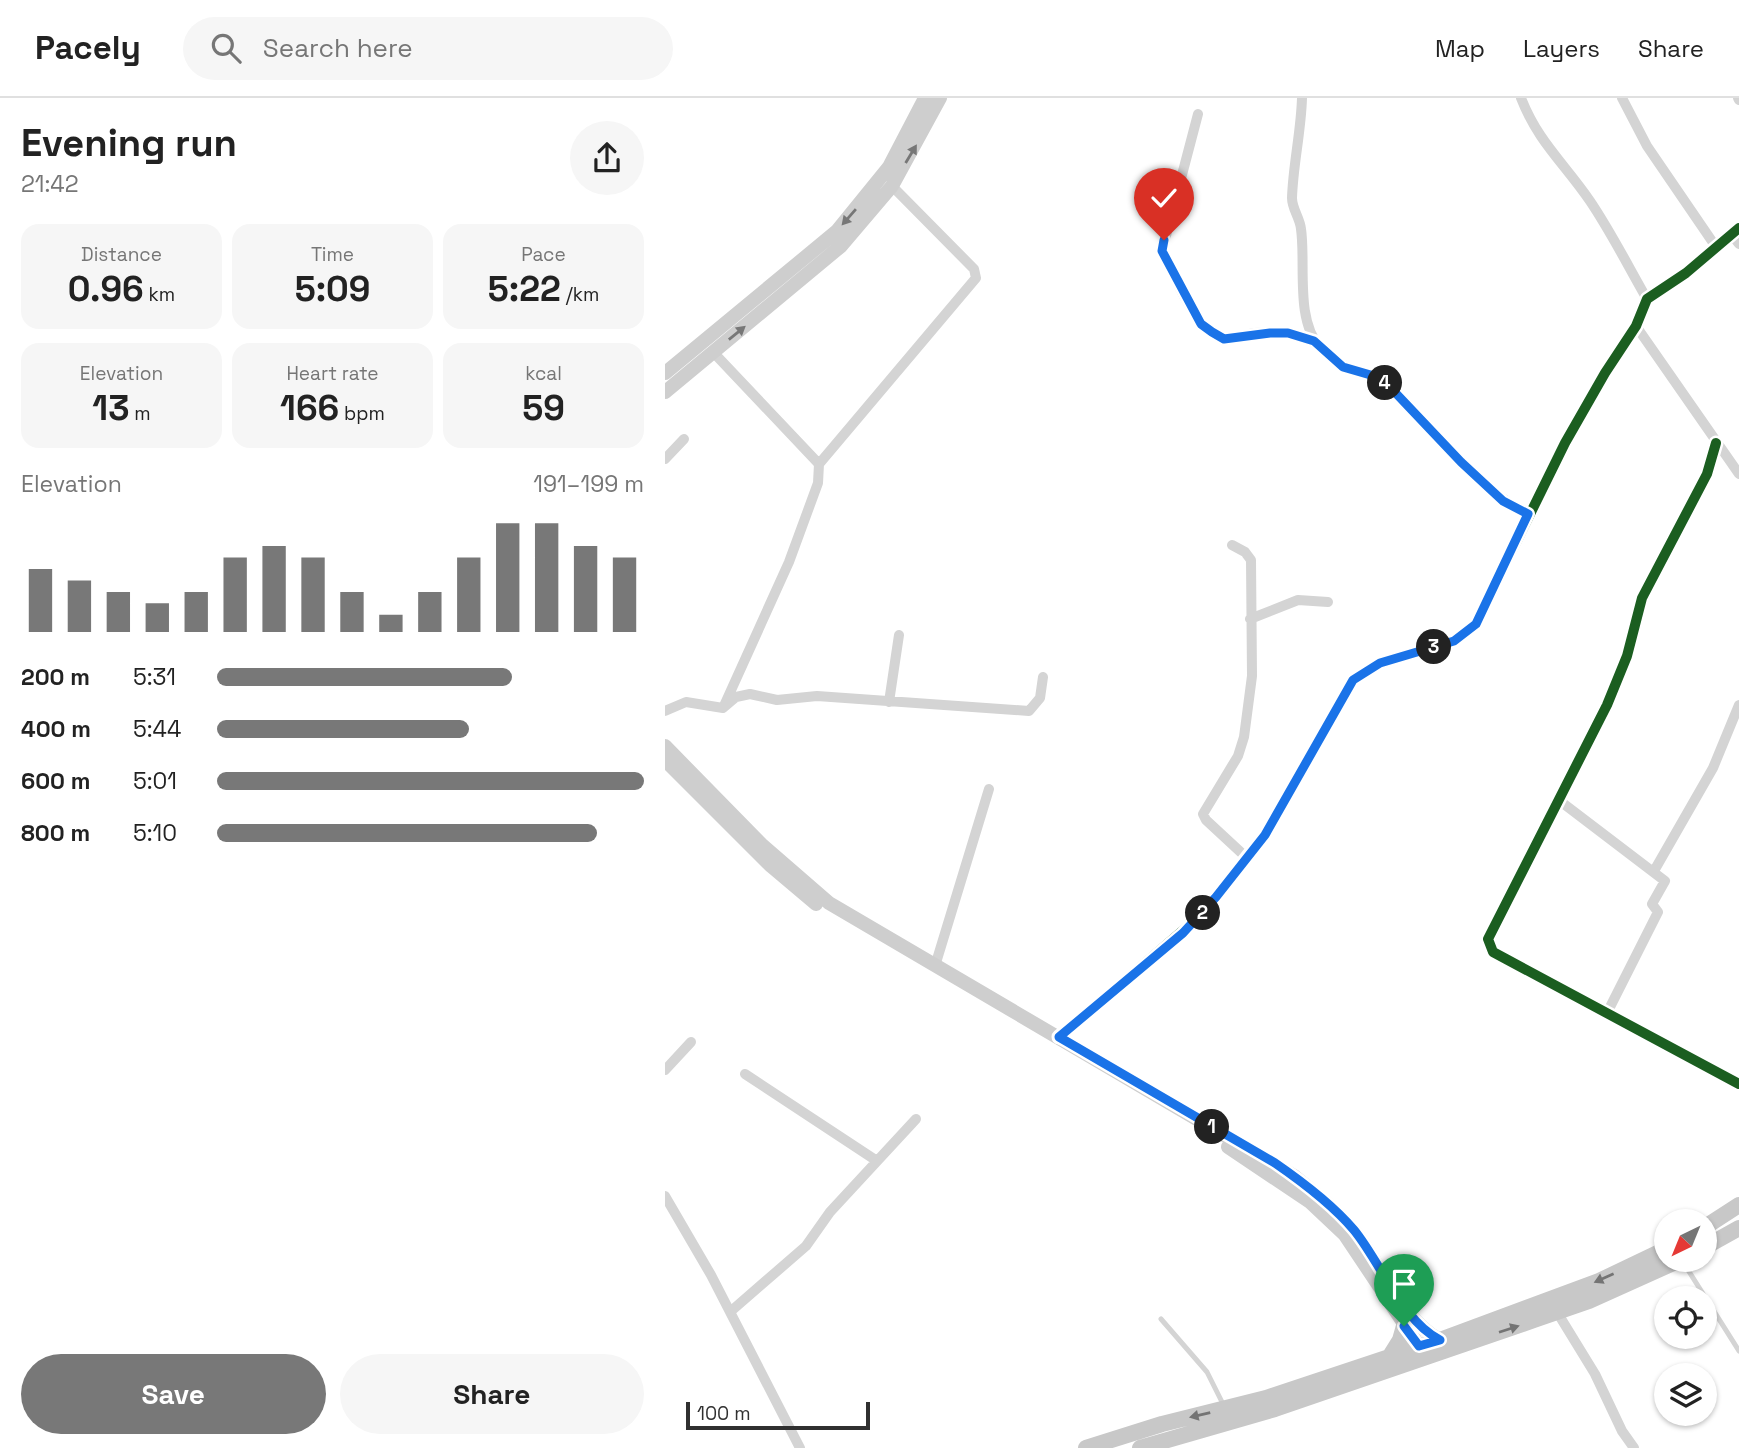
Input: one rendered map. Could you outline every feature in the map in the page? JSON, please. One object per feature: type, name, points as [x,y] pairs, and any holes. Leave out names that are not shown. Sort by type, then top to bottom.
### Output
[{"type":"main road","points":[[665,373],[820,248],[837,231],[889,167],[925,98]]},
{"type":"main road","points":[[665,392],[841,246],[892,186],[940,98]]},
{"type":"main road","points":[[665,746],[761,844],[817,893],[935,966],[1275,1163],[1308,1187],[1354,1231],[1383,1269],[1413,1320],[1440,1340]]},
{"type":"main road","points":[[665,760],[771,866],[835,918],[1197,1128],[1310,1202],[1345,1235],[1419,1346]]},
{"type":"main road","points":[[1717,1219],[1739,1205]]},
{"type":"main road","points":[[1717,1240],[1739,1228]]},
{"type":"main road","points":[[1140,1448],[1298,1393],[1390,1356],[1599,1281],[1654,1255]]},
{"type":"main road","points":[[1298,1393],[1590,1301],[1654,1272]]},
{"type":"main road","points":[[1390,1356],[1400,1340],[1404,1326]]},
{"type":"main road","points":[[1086,1448],[1162,1424],[1226,1409],[1270,1403]]},
{"type":"main road","points":[[1162,1424],[1167,1440]]},
{"type":"street","points":[[1302,98],[1301,137],[1292,201],[1301,228],[1305,308],[1314,341]]},
{"type":"street","points":[[1521,98],[1530,120],[1557,161],[1589,199],[1647,299]]},
{"type":"street","points":[[1622,98],[1647,146],[1716,247]]},
{"type":"street","points":[[1198,114],[1162,251],[1201,324],[1224,339],[1256,332],[1279,333],[1314,341],[1343,367],[1374,376],[1389,386],[1461,462],[1503,501],[1528,514]]},
{"type":"street","points":[[723,708],[793,552],[818,483],[819,464],[976,278],[974,269],[892,186]]},
{"type":"street","points":[[1059,1037],[1202,914],[1265,835],[1353,680],[1380,663],[1454,641],[1476,624],[1528,514],[1605,373],[1636,326],[1647,299],[1735,231],[1739,244]]},
{"type":"street","points":[[1636,326],[1739,474]]},
{"type":"street","points":[[713,352],[819,464]]},
{"type":"street","points":[[665,459],[684,439]]},
{"type":"street","points":[[1716,443],[1707,474],[1642,598],[1627,656],[1612,693],[1560,801],[1489,934],[1488,943],[1493,952],[1739,1084]]},
{"type":"street","points":[[1232,545],[1245,552],[1251,560],[1252,676],[1244,737],[1238,756],[1203,814],[1206,820],[1247,858]]},
{"type":"street","points":[[1250,619],[1298,600],[1328,602]]},
{"type":"street","points":[[889,702],[899,635]]},
{"type":"street","points":[[723,708],[736,696],[750,694],[777,700],[802,695],[1029,711],[1040,698],[1043,677]]},
{"type":"street","points":[[665,711],[686,702],[723,708]]},
{"type":"street","points":[[1654,871],[1713,768],[1739,705]]},
{"type":"street","points":[[935,966],[989,789]]},
{"type":"street","points":[[1560,801],[1665,881],[1652,904],[1658,912],[1606,1015]]},
{"type":"street","points":[[665,1070],[691,1042]]},
{"type":"street","points":[[745,1074],[877,1161]]},
{"type":"street","points":[[730,1311],[806,1246],[830,1212],[916,1119]]},
{"type":"street","points":[[665,1196],[730,1311],[800,1448]]},
{"type":"street","points":[[1557,1312],[1595,1374],[1622,1431],[1634,1448]]},
{"type":"lane","points":[[1689,1272],[1739,1351]]},
{"type":"lane","points":[[1161,1319],[1207,1372],[1226,1409]]},
{"type":"cycle path","points":[[1059,1037],[1202,914],[1265,835],[1353,680],[1380,663],[1453,641],[1476,624],[1565,443],[1605,373],[1636,326],[1647,299],[1686,273],[1739,228]]},
{"type":"cycle path","points":[[1716,443],[1707,474],[1642,598],[1627,656],[1607,705],[1488,939],[1493,952],[1739,1084]]},
{"type":"route","points":[[1164,240],[1162,251],[1201,324],[1224,339],[1256,332],[1288,333],[1314,341],[1343,367],[1374,376],[1389,386],[1461,462],[1503,501],[1528,514],[1476,624],[1454,641],[1380,663],[1353,680],[1336,705],[1265,835],[1202,914],[1059,1037],[1275,1163],[1308,1187],[1354,1231],[1383,1269],[1413,1320],[1440,1340],[1419,1346],[1404,1326]]}]
